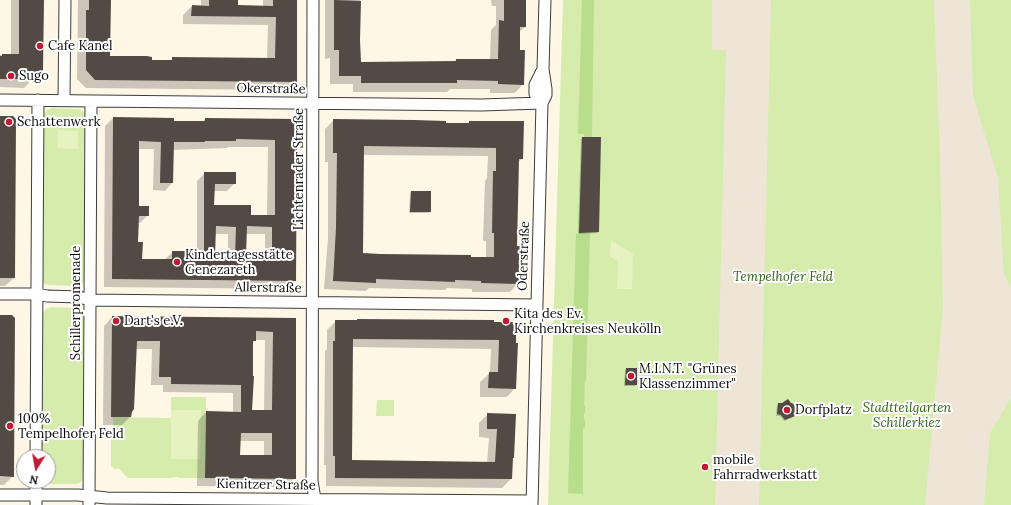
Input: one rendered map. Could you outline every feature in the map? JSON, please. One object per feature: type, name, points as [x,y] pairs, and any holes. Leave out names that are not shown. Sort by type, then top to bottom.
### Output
[{"type":"street","points":[[64,100],[65,0]]},
{"type":"street","name":"Lichtenrader Straße","points":[[313,0],[312,481],[316,502]]},
{"type":"street","name":"Oderstraße","points":[[532,503],[542,103],[535,94],[536,85],[543,69],[545,0]]},
{"type":"street","name":"Okerstraße","points":[[0,100],[481,105],[542,103]]},
{"type":"street","points":[[36,449],[38,100]]},
{"type":"street","name":"Schillerpromenade","points":[[89,501],[91,101]]},
{"type":"street","name":"Allerstraße","points":[[0,294],[37,294],[47,296],[79,297],[90,300],[537,305]]},
{"type":"street","points":[[36,489],[36,500]]},
{"type":"street","name":"Kienitzer Straße","points":[[0,495],[36,500],[89,501],[532,503]]},
{"type":"green space","name":"Tempelhofer Feld","points":[[563,0],[1011,0],[1011,505],[548,505]]},
{"type":"green space","points":[[582,0],[594,0],[592,137],[584,137],[584,134],[578,134]]},
{"type":"green space","points":[[51,108],[79,109],[84,112],[86,116],[85,280],[83,284],[77,286],[48,285],[42,280],[43,116],[46,111]]},
{"type":"green space","points":[[58,130],[78,131],[78,149],[57,148]]},
{"type":"green space","points":[[590,233],[584,405],[585,427],[583,428],[583,494],[568,493],[576,234]]},
{"type":"green space","points":[[611,240],[633,254],[632,289],[617,289],[618,261],[610,257]]},
{"type":"green space","points":[[50,307],[77,308],[85,313],[84,477],[81,482],[77,484],[56,484],[56,449],[41,449],[42,314]]},
{"type":"green space","points":[[171,397],[206,397],[205,478],[128,478],[118,468],[115,469],[111,466],[111,432],[113,429],[113,417],[171,418]]},
{"type":"green space","points":[[377,400],[394,400],[394,416],[376,416]]},
{"type":"green space","points":[[171,410],[201,410],[200,459],[171,459]]},
{"type":"shaded area","points":[[712,0],[771,0],[759,505],[715,505],[726,50],[712,50]]},
{"type":"shaded area","points":[[934,0],[970,0],[973,96],[998,177],[1004,275],[1011,287],[1011,398],[990,433],[984,505],[925,505],[943,307],[940,160]]},
{"type":"building","points":[[19,0],[44,0],[43,70],[33,79],[0,79],[0,56],[2,56],[2,54],[19,54]]},
{"type":"building","points":[[89,0],[111,0],[110,56],[147,56],[152,57],[152,60],[172,60],[172,57],[275,58],[276,17],[191,16],[192,5],[209,6],[209,0],[238,0],[238,5],[273,6],[273,0],[297,0],[297,82],[95,80],[86,70],[86,10],[89,10]]},
{"type":"building","points":[[334,0],[361,1],[361,62],[498,59],[499,20],[504,21],[504,0],[526,0],[526,27],[520,27],[520,50],[525,50],[524,85],[498,84],[498,81],[457,80],[457,83],[361,83],[361,76],[339,76],[339,50],[334,50]]},
{"type":"building","points":[[0,116],[13,116],[16,119],[15,278],[0,278]]},
{"type":"building","points":[[113,117],[174,118],[174,121],[205,121],[205,118],[297,119],[296,281],[112,279]],"holes":[[[236,139],[275,140],[275,215],[251,215],[251,205],[214,205],[215,184],[236,184],[236,172],[204,172],[204,251],[172,251],[172,259],[142,259],[143,242],[138,242],[139,216],[149,216],[149,206],[139,206],[139,141],[161,142],[160,183],[173,183],[174,142],[236,141]],[[216,226],[236,227],[235,257],[215,257]],[[247,226],[272,227],[272,257],[246,256]]]},
{"type":"building","points":[[333,119],[446,121],[446,123],[469,123],[469,121],[524,121],[523,159],[519,159],[517,246],[520,246],[519,284],[481,283],[481,281],[455,280],[455,282],[376,279],[376,283],[333,281],[336,228],[337,153],[333,153]],"holes":[[[364,146],[496,148],[496,171],[493,171],[492,233],[494,233],[494,257],[471,257],[471,255],[363,253]]]},
{"type":"building","points":[[582,137],[601,137],[599,232],[579,233]]},
{"type":"building","points":[[411,191],[431,191],[431,212],[410,212]]},
{"type":"building","points":[[0,315],[12,315],[15,318],[14,477],[0,476]]},
{"type":"building","points":[[112,316],[296,318],[296,479],[205,478],[206,411],[241,412],[241,385],[171,384],[171,377],[159,377],[160,341],[137,341],[134,409],[131,417],[111,417]],"holes":[[[256,331],[273,332],[272,410],[252,410],[254,376],[253,341],[256,341]],[[241,433],[272,433],[272,455],[240,455]]]},
{"type":"building","points":[[335,320],[494,320],[494,322],[516,322],[516,343],[518,343],[516,389],[488,388],[489,372],[498,372],[499,340],[353,339],[352,460],[495,462],[497,429],[487,429],[487,413],[516,414],[512,479],[335,478],[335,456],[333,456],[333,341],[335,341]]},
{"type":"building","name":"M.I.N.T. \"Grünes Klassenzimmer\"","points":[[626,368],[637,368],[637,385],[625,385]]},
{"type":"building","name":"Dorfplatz","points":[[788,399],[791,403],[797,405],[795,416],[785,420],[781,415],[777,414],[778,403],[782,403]]},
{"type":"place","name":"Cafe Kanel","points":[[40,46]]},
{"type":"place","name":"Sugo","points":[[11,76]]},
{"type":"place","name":"Schattenwerk","points":[[9,122]]},
{"type":"place","name":"Kindertagesstätte Genezareth","points":[[177,262]]},
{"type":"place","name":"Dart's e.V.","points":[[116,321]]},
{"type":"place","name":"Kita des Ev. Kirchenkreises Neukölln","points":[[506,321]]},
{"type":"place","name":"M.I.N.T. \"Grünes Klassenzimmer\"","points":[[631,376]]},
{"type":"place","name":"Dorfplatz","points":[[787,410]]},
{"type":"place","name":"100% Tempelhofer Feld","points":[[10,426]]},
{"type":"place","name":"mobile Fahrradwerkstatt","points":[[705,467]]},
{"type":"park label","name":"Stadtteilgarten Schillerkiez","points":[[907,416]]}]
